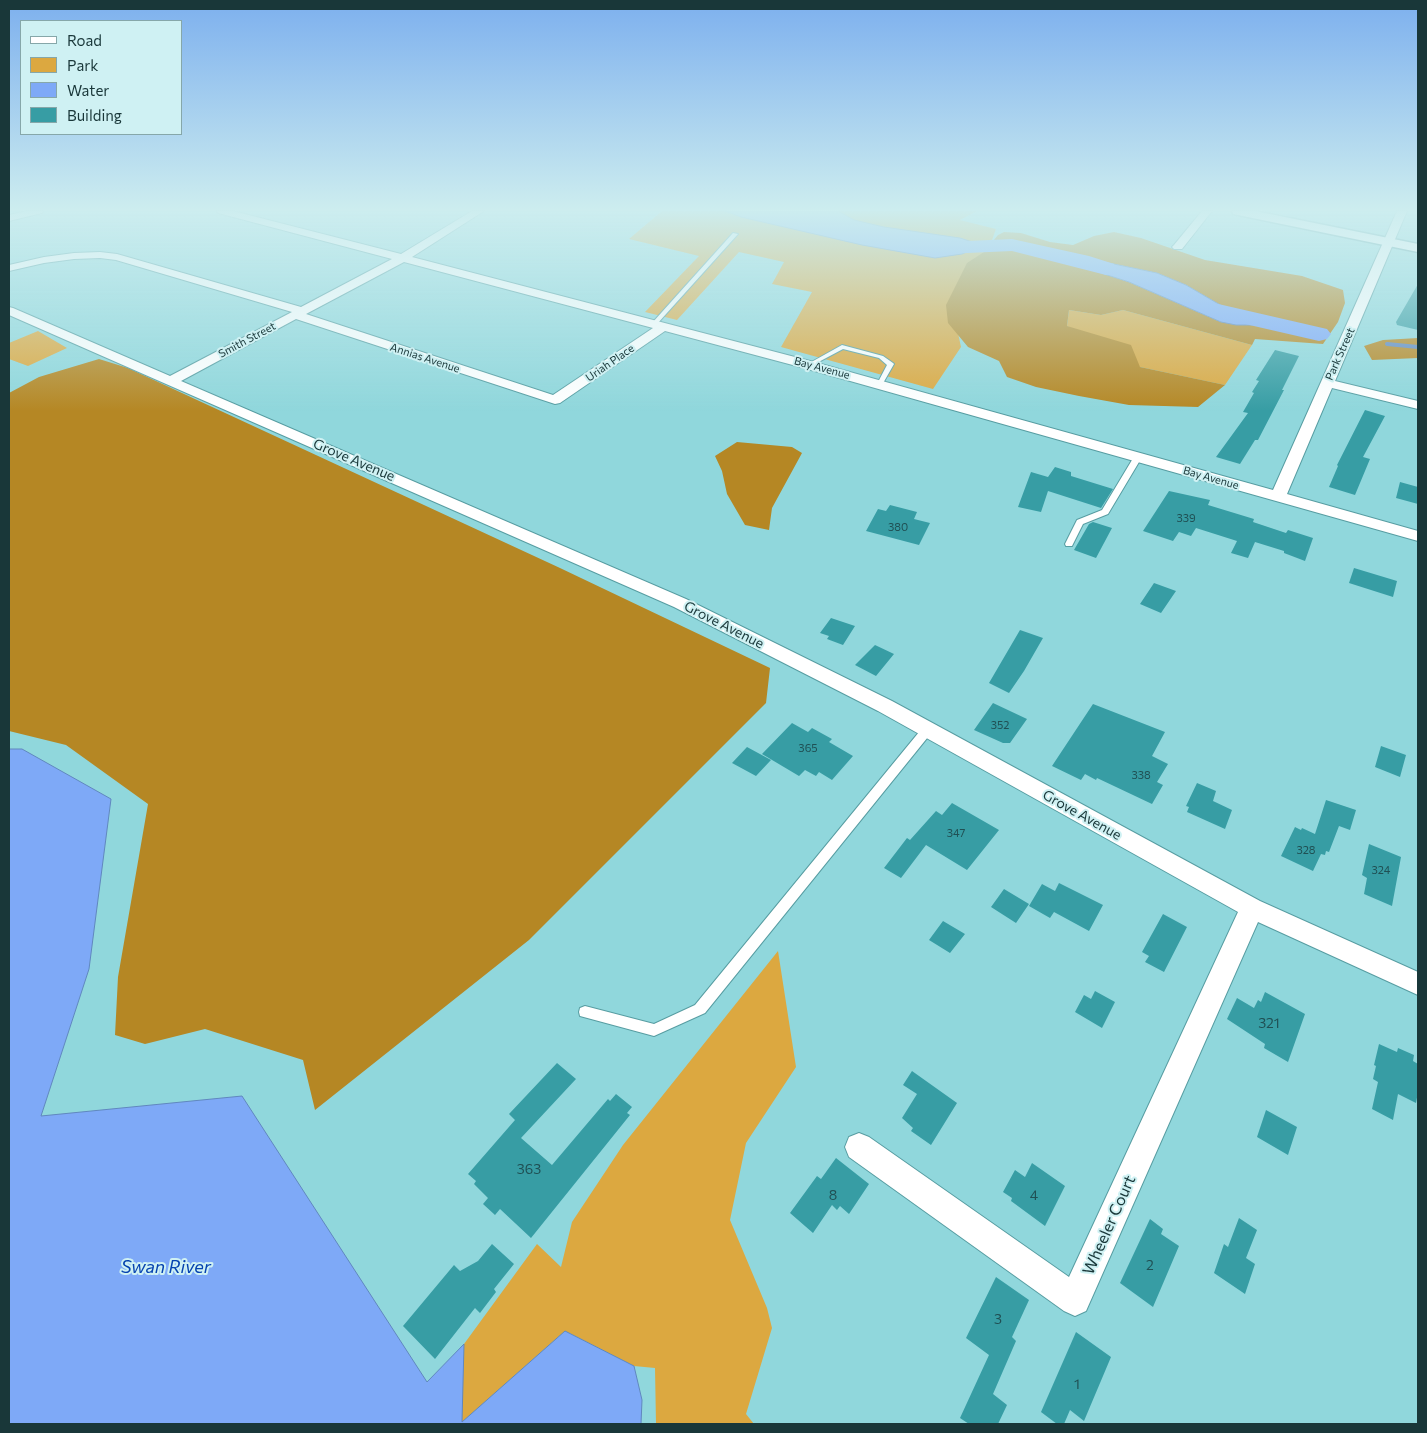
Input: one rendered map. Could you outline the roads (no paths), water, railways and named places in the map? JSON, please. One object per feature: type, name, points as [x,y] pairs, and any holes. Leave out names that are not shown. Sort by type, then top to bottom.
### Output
[{"type":"street","name":"Annias Avenue","points":[[192,278],[555,400]]},
{"type":"street","name":"Smith Street","points":[[171,381],[365,278]]},
{"type":"street","name":"Bay Avenue","points":[[480,278],[660,324],[880,384],[1418,536]]},
{"type":"street","name":"Park Street","points":[[1278,497],[1372,278]]},
{"type":"street","name":"Grove Avenue","points":[[9,311],[680,603],[877,701],[1252,908],[1418,984]]},
{"type":"street","name":"Uriah Place","points":[[555,400],[660,324]]},
{"type":"street","points":[[1327,383],[1418,405]]},
{"type":"street","name":"Wheeler Court","points":[[859,1147],[1075,1300],[1252,908]]},
{"type":"lane","points":[[660,324],[698,278]]},
{"type":"lane","points":[[809,365],[842,347],[881,357],[891,364],[880,384]]},
{"type":"lane","points":[[1069,544],[1080,522],[1105,512],[1138,457]]},
{"type":"lane","points":[[585,1012],[654,1030],[700,1009],[928,729]]},
{"type":"water","points":[[1116,278],[1169,278],[1186,285],[1222,306],[1264,319],[1262,324],[1252,325],[1236,325],[1221,322]]},
{"type":"water","name":"Swan River","points":[[9,749],[22,749],[111,799],[89,969],[41,1116],[242,1096],[427,1382],[464,1344],[462,1422],[565,1331],[634,1366],[642,1400],[641,1424],[9,1424]]},
{"type":"waterway","points":[[1214,310],[1319,334]]},
{"type":"waterway","points":[[1387,344],[1418,347]]}]
